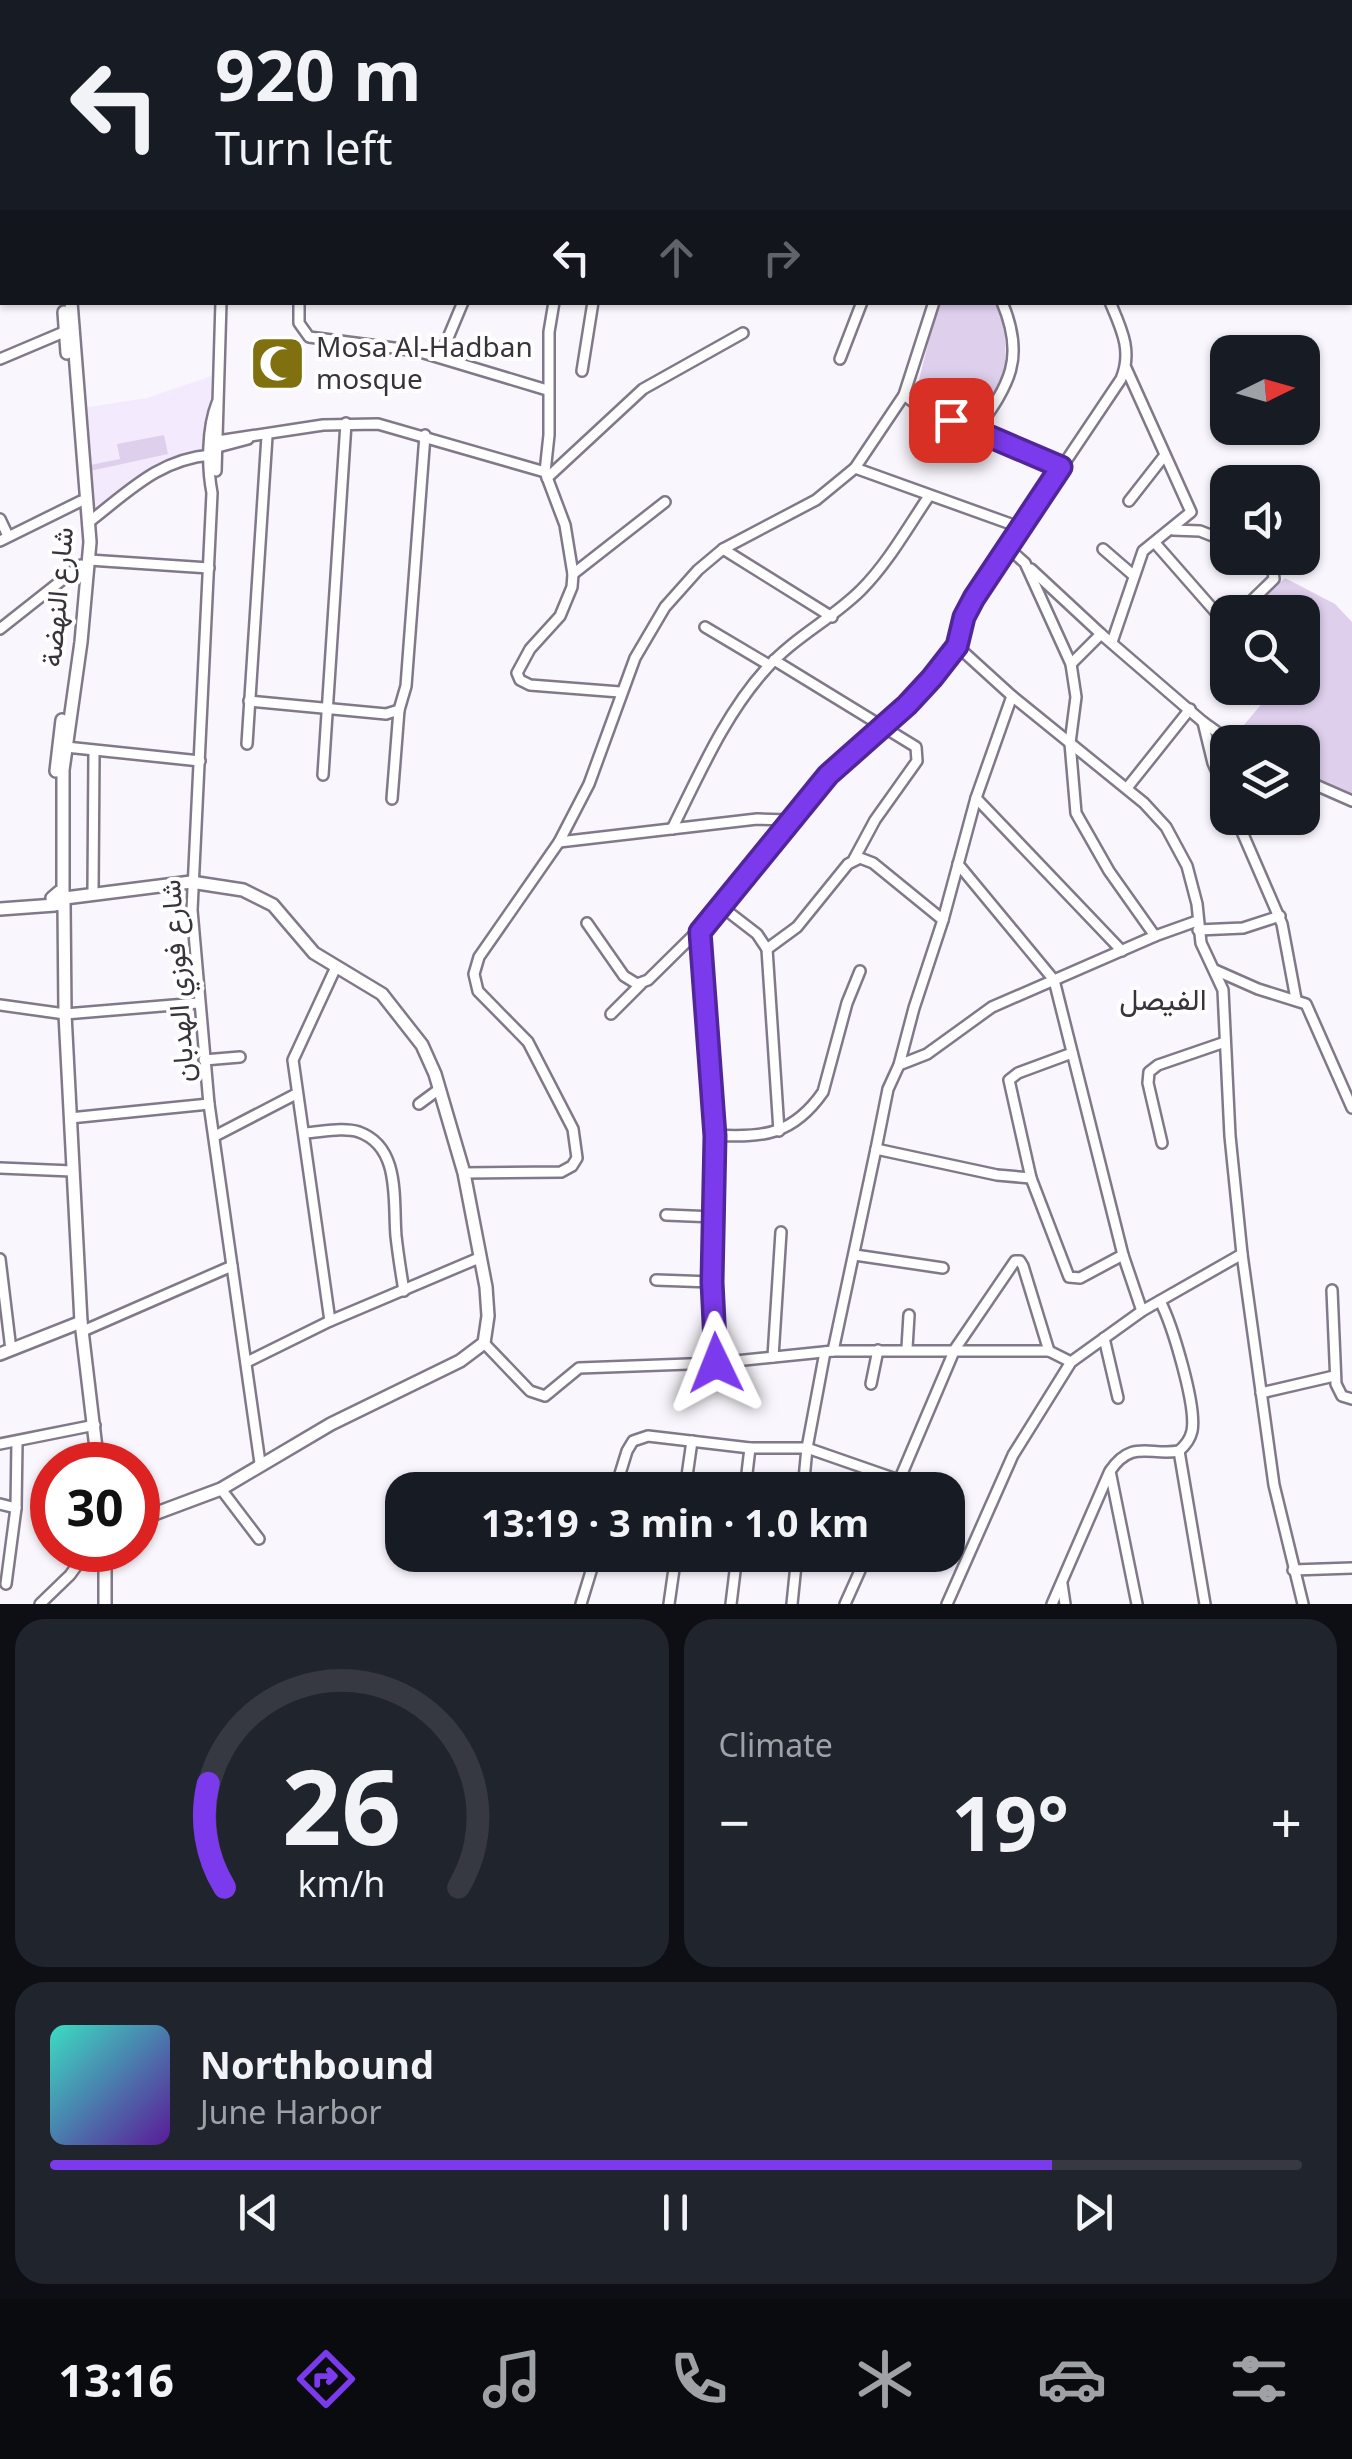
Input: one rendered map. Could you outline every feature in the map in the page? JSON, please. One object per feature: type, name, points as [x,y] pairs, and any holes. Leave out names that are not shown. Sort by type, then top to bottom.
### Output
[{"type":"street","name":"شارع النهضة","points":[[59,899],[66,747],[85,562],[67,305]]},
{"type":"street","name":"شارع فوزي الهدبان","points":[[221,305],[191,882],[208,1104],[260,1463]]},
{"type":"street","points":[[299,305],[299,323],[308,338],[440,356],[547,390]]},
{"type":"street","points":[[440,356],[461,305]]},
{"type":"street","points":[[554,305],[549,332],[546,475],[565,525],[572,587],[560,616],[520,664],[518,678],[530,685],[620,692]]},
{"type":"street","points":[[582,371],[593,305]]},
{"type":"street","points":[[840,358],[861,305]]},
{"type":"street","points":[[464,1173],[561,1172],[577,1158],[573,1129],[528,1042],[478,991],[474,974],[479,957],[559,842],[589,784],[634,658],[666,607],[698,570],[724,548],[802,509],[854,468],[904,396],[933,305]]},
{"type":"street","points":[[977,430],[1012,373],[1012,329],[1003,305]]},
{"type":"street","points":[[1111,305],[1125,339],[1126,368],[1191,512],[1142,551],[1112,642]]},
{"type":"street","name":"شارع النهضة","points":[[59,899],[56,754],[90,522],[68,329]]},
{"type":"street","points":[[0,359],[68,329]]},
{"type":"street","points":[[546,475],[643,389],[743,333]]},
{"type":"street","points":[[612,1014],[700,932],[828,775],[917,694],[957,646],[964,617],[1019,527],[1114,393],[1126,368]]},
{"type":"street","points":[[904,396],[1061,467]]},
{"type":"street","name":"شارع فوزي الهدبان","points":[[214,447],[220,426],[218,403]]},
{"type":"street","points":[[90,522],[156,470],[175,462],[250,438],[346,423],[378,424],[426,435],[546,475]]},
{"type":"street","points":[[322,775],[346,423]]},
{"type":"street","points":[[220,426],[228,435],[250,438]]},
{"type":"street","points":[[392,799],[399,710],[406,686],[426,435]]},
{"type":"street","points":[[214,447],[234,436]]},
{"type":"street","points":[[247,744],[267,436]]},
{"type":"street","points":[[1129,502],[1165,456]]},
{"type":"street","points":[[854,468],[1019,527]]},
{"type":"street","points":[[672,829],[706,760],[748,691],[771,662],[832,616],[875,574],[929,496]]},
{"type":"street","points":[[0,519],[4,539],[81,500]]},
{"type":"street","points":[[573,574],[665,502]]},
{"type":"street","points":[[1173,530],[1210,535]]},
{"type":"street","points":[[1155,543],[1210,606]]},
{"type":"street","points":[[1007,547],[1210,726]]},
{"type":"street","points":[[724,548],[832,616]]},
{"type":"street","points":[[1102,549],[1133,575]]},
{"type":"street","points":[[0,629],[85,562],[209,568]]},
{"type":"street","points":[[1025,563],[1071,664],[1076,698],[1070,743],[1076,813],[1109,872],[1155,936]]},
{"type":"street","points":[[1258,595],[1274,580],[1273,575]]},
{"type":"street","points":[[705,627],[882,725],[916,748],[918,762],[875,820],[854,859],[797,927],[767,949]]},
{"type":"street","points":[[1071,664],[1101,634]]},
{"type":"street","points":[[957,646],[1012,696],[1127,788],[1166,827],[1193,886],[1198,926],[1223,990],[1230,1136],[1242,1254],[1274,1485],[1303,1604]]},
{"type":"street","points":[[805,1472],[829,1351],[856,1254],[888,1089],[944,920],[976,798],[1012,696]]},
{"type":"street","points":[[250,701],[386,714],[399,710]]},
{"type":"street","points":[[1127,788],[1190,709]]},
{"type":"street","points":[[1204,722],[1210,749]]},
{"type":"street","points":[[66,747],[200,761]]},
{"type":"street","points":[[93,892],[94,752]]},
{"type":"street","points":[[1320,787],[1352,801]]},
{"type":"street","points":[[976,798],[1122,951]]},
{"type":"street","points":[[559,842],[757,818],[789,820]]},
{"type":"street","points":[[1244,835],[1280,916],[1296,999]]},
{"type":"street","points":[[854,859],[864,858],[873,863],[944,920]]},
{"type":"street","points":[[958,864],[1054,980],[1124,1255],[1142,1311]]},
{"type":"street","points":[[0,909],[93,892],[191,882],[231,887],[258,896],[284,915],[314,953],[367,983],[397,1012],[422,1046],[464,1173],[486,1287],[488,1316],[484,1343],[460,1362],[331,1424],[220,1489],[160,1512]]},
{"type":"street","points":[[59,899],[82,1327],[96,1442]]},
{"type":"street","points":[[722,907],[758,934],[767,949],[779,1131]]},
{"type":"street","points":[[899,1065],[927,1054],[992,1007],[1155,936],[1198,926],[1243,928],[1280,916]]},
{"type":"street","points":[[587,923],[624,976],[641,984]]},
{"type":"street","points":[[700,932],[715,1136],[712,1282],[716,1363]]},
{"type":"street","points":[[330,1321],[293,1060],[336,967]]},
{"type":"street","points":[[1216,970],[1258,989],[1296,999],[1310,1009],[1352,1108]]},
{"type":"street","points":[[715,1136],[755,1136],[779,1131],[816,1102],[823,1092],[847,1003],[860,971]]},
{"type":"street","points":[[0,1005],[65,1014],[198,1003]]},
{"type":"street","points":[[1162,1143],[1149,1072],[1158,1065],[1225,1042]]},
{"type":"street","points":[[1072,1053],[1009,1080],[1031,1178],[1069,1277],[1080,1278],[1124,1255]]},
{"type":"street","points":[[204,1060],[240,1057]]},
{"type":"street","points":[[420,1104],[438,1090]]},
{"type":"street","points":[[215,1136],[296,1094]]},
{"type":"street","points":[[70,1118],[208,1104]]},
{"type":"street","points":[[304,1133],[362,1133],[378,1144],[387,1157],[395,1193],[404,1291]]},
{"type":"street","points":[[876,1149],[1031,1178]]},
{"type":"street","points":[[0,1168],[72,1171]]},
{"type":"street","points":[[666,1215],[715,1216]]},
{"type":"street","points":[[773,1357],[781,1232]]},
{"type":"street","points":[[856,1254],[943,1268]]},
{"type":"street","points":[[947,1604],[1013,1455],[1072,1362],[1142,1311],[1242,1254]]},
{"type":"street","points":[[247,1362],[330,1321],[478,1258]]},
{"type":"street","points":[[0,1259],[5,1352],[82,1327],[232,1266]]},
{"type":"street","points":[[903,1472],[955,1349],[1015,1260],[1023,1266],[1049,1351]]},
{"type":"street","points":[[656,1280],[712,1282]]},
{"type":"street","points":[[1332,1290],[1334,1376],[1342,1396],[1352,1398]]},
{"type":"street","points":[[1160,1301],[1171,1328],[1192,1411],[1191,1435],[1179,1451],[1205,1604]]},
{"type":"street","points":[[907,1348],[909,1315]]},
{"type":"street","points":[[1104,1338],[1118,1398]]},
{"type":"street","points":[[484,1343],[538,1396],[552,1394],[579,1368],[716,1363],[829,1351],[1049,1351],[1072,1362]]},
{"type":"street","points":[[871,1384],[878,1350]]},
{"type":"street","points":[[1261,1393],[1334,1376]]},
{"type":"street","points":[[0,1444],[95,1425]]},
{"type":"street","points":[[621,1472],[633,1441],[648,1436],[750,1448],[807,1448],[865,1472]]},
{"type":"street","points":[[688,1472],[692,1441]]},
{"type":"street","points":[[6,1584],[5,1554],[16,1508],[17,1442]]},
{"type":"street","points":[[747,1472],[750,1448]]},
{"type":"street","points":[[1052,1604],[1110,1470],[1119,1458],[1132,1452],[1179,1451]]},
{"type":"street","points":[[1110,1470],[1137,1604]]},
{"type":"street","points":[[220,1489],[260,1539]]},
{"type":"street","points":[[0,1504],[16,1508]]},
{"type":"street","points":[[1293,1570],[1352,1568]]},
{"type":"street","points":[[40,1604],[72,1572]]},
{"type":"street","points":[[105,1572],[105,1604]]},
{"type":"street","points":[[581,1604],[591,1572]]},
{"type":"street","points":[[669,1604],[674,1572]]},
{"type":"street","points":[[731,1604],[735,1572]]},
{"type":"street","points":[[792,1604],[795,1572]]},
{"type":"street","points":[[845,1604],[859,1572]]},
{"type":"street","points":[[1062,1582],[1065,1604]]},
{"type":"shaded area","points":[[938,305],[998,305],[1005,334],[1004,370],[993,402],[982,414],[967,422],[931,407],[916,392]]},
{"type":"shaded area","points":[[211,376],[206,450],[154,467],[112,502],[100,510],[93,508],[89,504],[82,408],[147,398]]},
{"type":"shaded area","points":[[164,435],[168,454],[90,471],[90,465],[120,459],[117,444]]},
{"type":"shaded area","points":[[1285,578],[1318,595],[1266,595]]},
{"type":"shaded area","points":[[1320,596],[1335,604],[1352,622],[1352,798],[1320,782],[1320,725],[1244,725],[1261,705],[1320,705]]},
{"type":"place","name":"Mosa Al-Hadban mosque","points":[[277,363]]},
{"type":"district","name":"الفيصل","points":[[1163,1000]]},
{"type":"route","points":[[716,1363],[712,1282],[715,1136],[700,932],[828,775],[907,705],[957,646],[960,628],[974,598],[1061,467],[951,420]]}]
